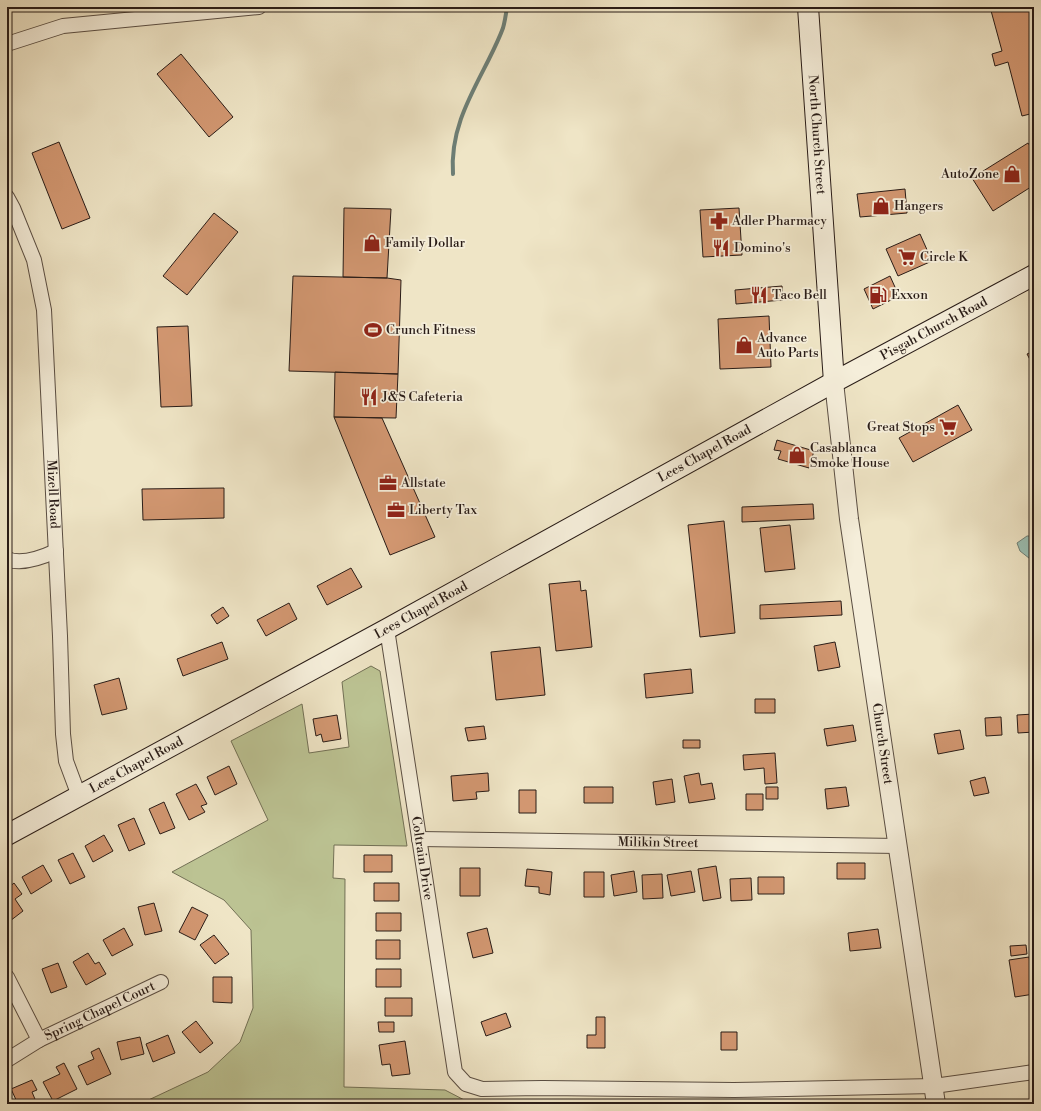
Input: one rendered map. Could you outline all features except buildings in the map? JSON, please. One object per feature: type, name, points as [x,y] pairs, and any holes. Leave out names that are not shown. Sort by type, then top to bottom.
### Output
[{"type":"main road","name":"North Church Street","points":[[808,7],[834,382]]},
{"type":"main road","name":"Pisgah Church Road","points":[[834,382],[1034,276]]},
{"type":"main road","name":"Lees Chapel Road","points":[[7,835],[834,382]]},
{"type":"street","points":[[7,44],[63,26],[259,7]]},
{"type":"street","name":"Mizell Road","points":[[7,198],[13,208],[34,260],[44,310],[60,636],[63,734],[66,761],[79,796]]},
{"type":"street","name":"Church Street","points":[[834,382],[849,520],[936,1104]]},
{"type":"street","points":[[7,559],[12,562],[37,559],[56,551]]},
{"type":"street","name":"Coltrain Drive","points":[[387,628],[455,1072],[466,1084],[482,1089],[543,1088],[734,1090],[934,1086]]},
{"type":"street","name":"Milikin Street","points":[[419,839],[898,846]]},
{"type":"street","name":"Spring Chapel Court","points":[[7,977],[40,1040]]},
{"type":"street","name":"Spring Chapel Court","points":[[7,1060],[40,1040],[161,982]]},
{"type":"street","points":[[934,1086],[1034,1072]]},
{"type":"green space","points":[[371,666],[380,671],[407,846],[334,845],[333,878],[345,879],[344,1087],[445,1090],[470,1104],[140,1104],[208,1072],[240,1042],[253,1008],[251,930],[224,900],[172,872],[268,820],[231,741],[302,704],[309,753],[349,747],[342,682]]},
{"type":"water","points":[[1027,536],[1034,536],[1034,562],[1020,551],[1017,543]]},
{"type":"waterway","points":[[453,174],[455,143],[462,115],[494,49],[504,23],[507,7]]},
{"type":"place","name":"AutoZone","points":[[1012,174]]},
{"type":"place","name":"Hangers","points":[[881,206]]},
{"type":"place","name":"Adler Pharmacy","points":[[719,221]]},
{"type":"place","name":"Family Dollar","points":[[372,243]]},
{"type":"place","name":"Domino's","points":[[721,248]]},
{"type":"place","name":"Circle K","points":[[907,257]]},
{"type":"place","name":"Taco Bell","points":[[759,295]]},
{"type":"place","name":"Exxon","points":[[878,295]]},
{"type":"place","name":"Crunch Fitness","points":[[373,330]]},
{"type":"place","name":"Advance Auto Parts","points":[[744,345]]},
{"type":"place","name":"J&S Cafeteria","points":[[369,397]]},
{"type":"place","name":"Great Stops","points":[[948,427]]},
{"type":"place","name":"Casablanca Smoke House","points":[[797,455]]},
{"type":"place","name":"Allstate","points":[[388,483]]},
{"type":"place","name":"Liberty Tax","points":[[396,510]]}]
